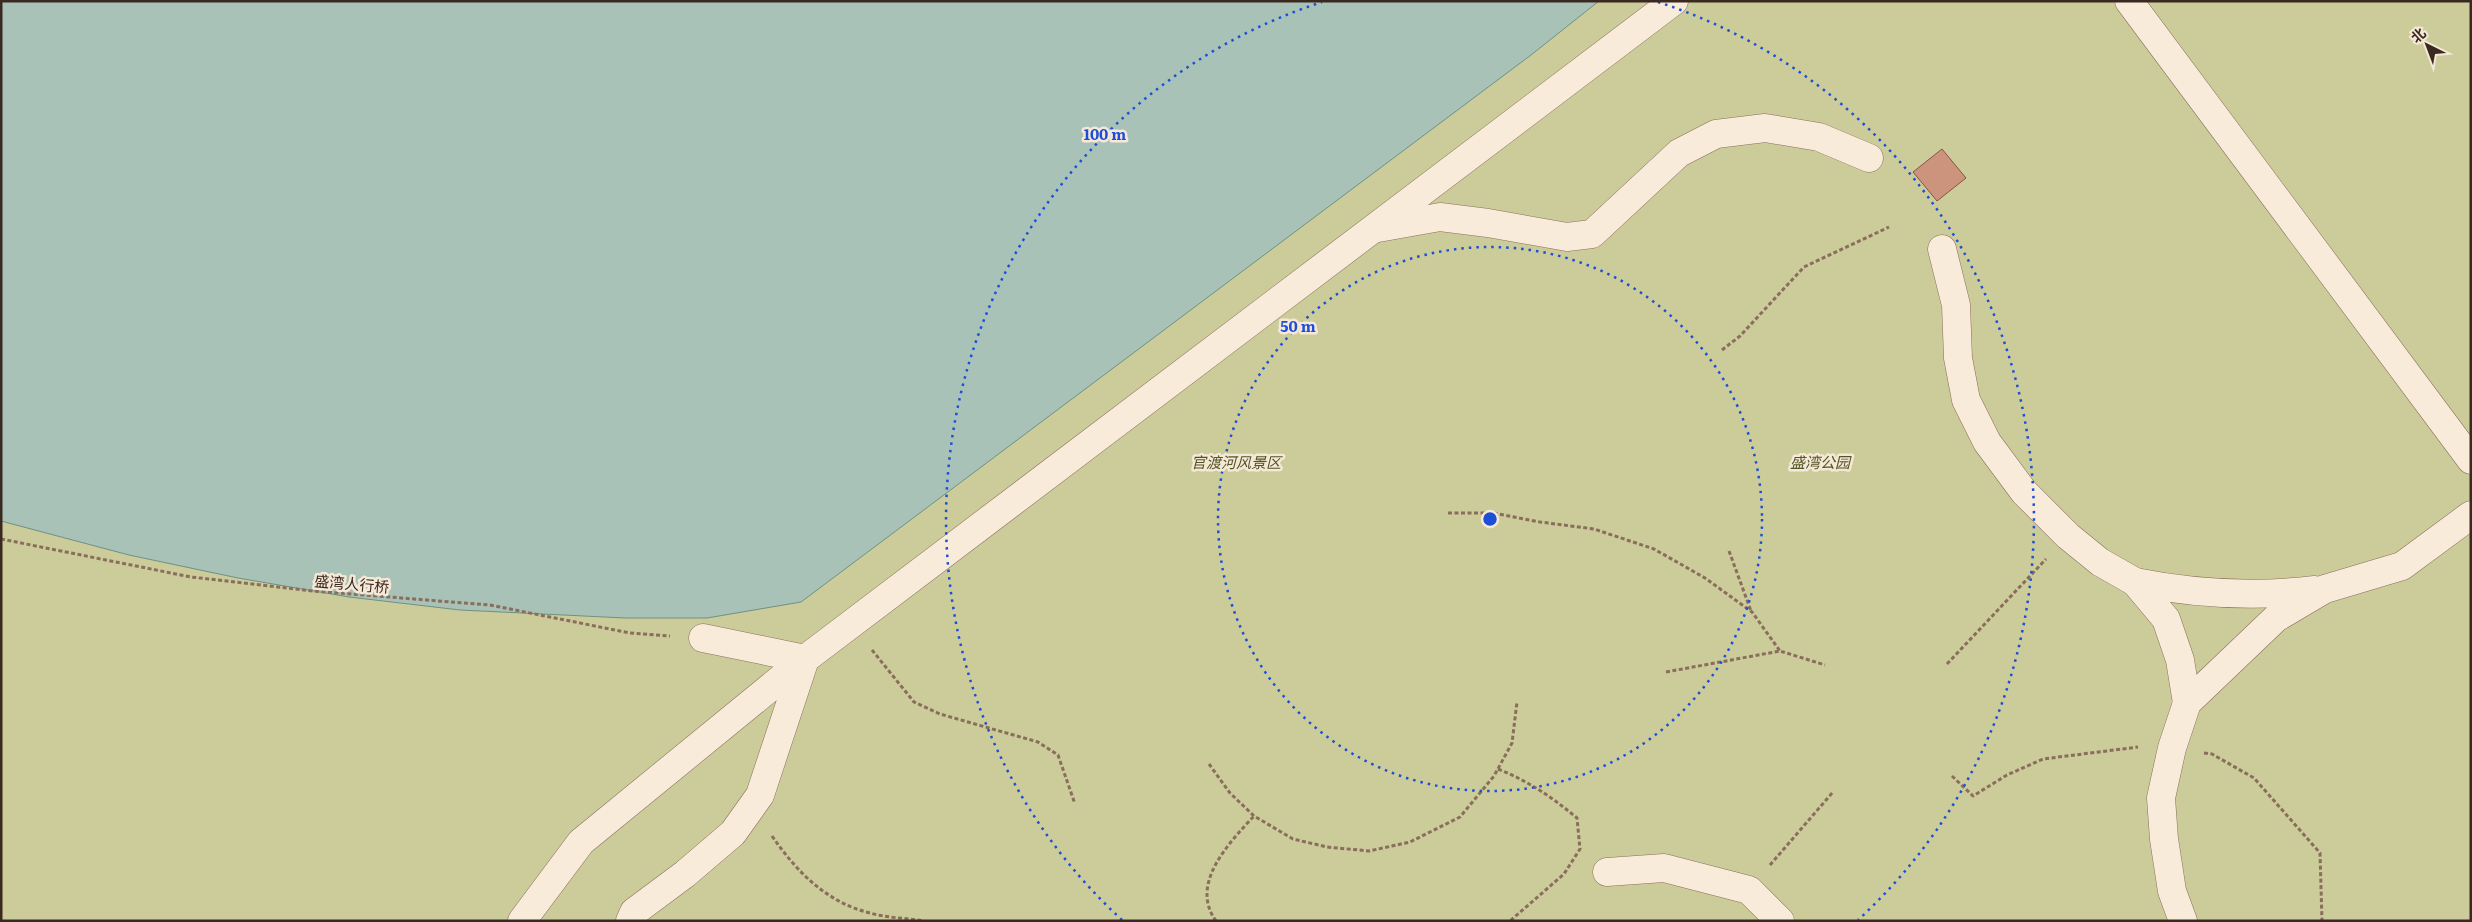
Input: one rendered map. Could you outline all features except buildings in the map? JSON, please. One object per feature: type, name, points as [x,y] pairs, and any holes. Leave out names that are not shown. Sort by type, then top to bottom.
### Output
[{"type":"lane","points":[[522,921],[581,842],[805,659],[1674,1]]},
{"type":"lane","points":[[2129,1],[2471,460]]},
{"type":"lane","points":[[1374,228],[1440,217],[1488,223],[1567,237],[1592,234],[1679,153],[1716,134],[1765,128],[1819,137],[1869,158]]},
{"type":"lane","points":[[1942,248],[1956,305],[1958,358],[1966,400],[1987,442],[2024,492],[2068,536],[2100,562],[2135,582],[2177,590],[2231,594],[2281,594],[2325,589],[2402,566],[2471,516]]},
{"type":"lane","points":[[2135,582],[2166,619],[2180,660],[2187,703],[2172,748],[2161,798],[2164,839],[2172,891],[2183,921]]},
{"type":"lane","points":[[2187,703],[2276,618],[2325,589]]},
{"type":"lane","points":[[703,638],[805,659]]},
{"type":"lane","points":[[630,921],[634,912],[685,874],[733,833],[760,795],[805,659]]},
{"type":"lane","points":[[1607,872],[1664,868],[1749,890],[1780,921]]},
{"type":"path","points":[[1722,350],[1740,336],[1804,267],[1889,227]]},
{"type":"path","points":[[1448,513],[1493,513],[1540,522],[1594,529],[1654,549],[1705,578],[1752,612]]},
{"type":"path","points":[[1947,664],[2068,536]]},
{"type":"path","name":"盛湾人行桥","points":[[1,539],[191,577],[314,591],[490,605],[630,633],[703,638]]},
{"type":"path","points":[[1729,551],[1752,612],[1780,651]]},
{"type":"path","points":[[853,623],[914,702],[940,714],[1038,742],[1058,755],[1075,804]]},
{"type":"path","points":[[1666,672],[1780,651],[1825,665]]},
{"type":"path","points":[[1209,764],[1230,793],[1254,816],[1294,839],[1327,847],[1368,851],[1410,842],[1460,817],[1498,769],[1512,743],[1517,702]]},
{"type":"path","points":[[1498,769],[1524,779],[1554,798],[1576,818],[1580,849],[1564,874],[1510,921]]},
{"type":"path","points":[[1749,890],[1833,792]]},
{"type":"path","points":[[751,807],[790,862],[813,885],[844,904],[871,914],[924,921]]},
{"type":"path","points":[[1216,921],[1206,898],[1208,884],[1218,859],[1254,816]]},
{"type":"green space","name":"官渡河风景区","points":[[1,1],[2471,1],[2471,921],[1,921]]},
{"type":"shaded area","points":[[1,1],[1599,1],[1531,55],[801,602],[707,618],[625,618],[460,610],[349,597],[238,578],[129,555],[1,521]]},
{"type":"park label","name":"盛湾公园","points":[[1820,461]]}]
